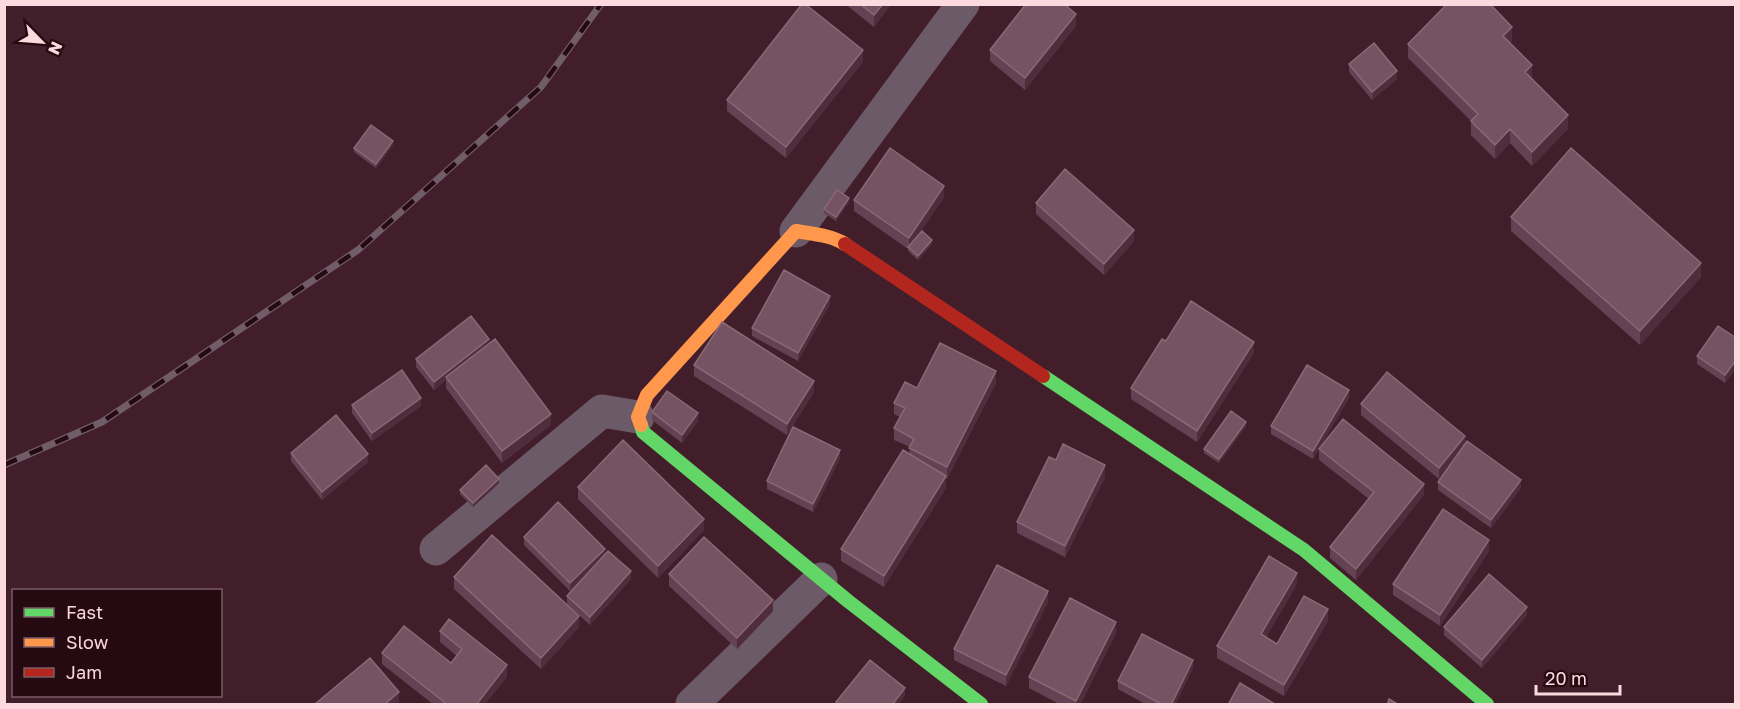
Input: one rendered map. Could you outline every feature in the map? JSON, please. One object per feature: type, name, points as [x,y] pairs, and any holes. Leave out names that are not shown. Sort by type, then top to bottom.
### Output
[{"type":"street","points":[[963,4],[796,231],[647,395],[638,417],[643,432],[821,579],[981,705]]},
{"type":"street","points":[[796,231],[838,240],[1304,550],[1487,705]]},
{"type":"street","points":[[436,549],[602,411],[638,417]]},
{"type":"street","points":[[692,705],[821,579]]},
{"type":"building","points":[[802,4],[805,4],[863,50],[786,147],[727,100]]},
{"type":"building","points":[[860,4],[883,4],[874,15]]},
{"type":"building","points":[[1026,4],[1064,4],[1076,14],[1025,78],[990,50]]},
{"type":"building","points":[[1447,4],[1490,4],[1512,27],[1503,36],[1532,65],[1525,72],[1568,115],[1532,152],[1510,129],[1495,145],[1471,121],[1478,114],[1408,44]]},
{"type":"building","points":[[1374,43],[1397,71],[1372,92],[1349,64]]},
{"type":"building","points":[[371,125],[393,141],[376,164],[354,148]]},
{"type":"building","points":[[890,148],[944,186],[909,238],[854,200]]},
{"type":"building","points":[[1571,148],[1701,263],[1640,331],[1511,217]]},
{"type":"building","points":[[1065,169],[1134,230],[1104,264],[1036,203]]},
{"type":"building","points":[[837,190],[849,198],[836,217],[824,209]]},
{"type":"building","points":[[922,231],[932,240],[918,256],[908,247]]},
{"type":"building","points":[[784,270],[830,296],[798,353],[752,328]]},
{"type":"building","points":[[1191,301],[1254,342],[1197,431],[1131,388],[1162,339],[1166,341]]},
{"type":"building","points":[[471,316],[489,339],[434,382],[416,359]]},
{"type":"building","points":[[722,322],[814,381],[787,424],[694,365]]},
{"type":"building","points":[[1718,326],[1736,338],[1736,360],[1725,375],[1697,356]]},
{"type":"building","points":[[495,339],[551,414],[502,451],[446,377]]},
{"type":"building","points":[[940,343],[996,371],[947,467],[909,448],[914,439],[894,428],[905,408],[894,403],[905,382],[917,388]]},
{"type":"building","points":[[1307,365],[1349,390],[1313,451],[1271,426]]},
{"type":"building","points":[[402,370],[421,398],[372,433],[352,405]]},
{"type":"building","points":[[1387,372],[1465,436],[1439,468],[1361,404]]},
{"type":"building","points":[[667,391],[698,413],[682,435],[652,412]]},
{"type":"building","points":[[1231,411],[1246,422],[1219,459],[1204,449]]},
{"type":"building","points":[[336,415],[368,454],[322,492],[291,453]]},
{"type":"building","points":[[1343,419],[1424,484],[1356,569],[1330,547],[1374,492],[1319,449]]},
{"type":"building","points":[[793,427],[840,450],[813,504],[767,481]]},
{"type":"building","points":[[623,440],[704,519],[658,566],[578,487]]},
{"type":"building","points":[[1467,441],[1521,480],[1491,520],[1438,482]]},
{"type":"building","points":[[1063,444],[1105,465],[1065,546],[1017,522],[1049,457],[1056,460]]},
{"type":"building","points":[[903,450],[946,476],[884,576],[841,549]]},
{"type":"building","points":[[486,465],[499,479],[473,503],[460,490]]},
{"type":"building","points":[[558,502],[605,549],[570,583],[524,537]]},
{"type":"building","points":[[1443,509],[1489,540],[1440,615],[1393,584]]},
{"type":"building","points":[[492,535],[579,616],[541,658],[454,577]]},
{"type":"building","points":[[704,537],[773,600],[737,638],[669,574]]},
{"type":"building","points":[[608,551],[631,571],[590,617],[567,596]]},
{"type":"building","points":[[1269,556],[1297,573],[1261,634],[1277,644],[1304,596],[1328,609],[1284,685],[1217,646]]},
{"type":"building","points":[[997,565],[1048,591],[1006,675],[954,649]]},
{"type":"building","points":[[1489,574],[1527,607],[1482,660],[1444,627]]},
{"type":"building","points":[[1070,598],[1116,622],[1076,701],[1029,677]]},
{"type":"building","points":[[449,619],[507,665],[476,705],[448,705],[382,653],[404,626],[451,663],[462,649],[440,631]]},
{"type":"building","points":[[1142,634],[1193,660],[1171,705],[1163,705],[1118,681]]},
{"type":"building","points":[[370,658],[399,692],[384,705],[314,705]]},
{"type":"building","points":[[870,660],[905,688],[892,705],[838,705],[836,702]]},
{"type":"building","points":[[1240,683],[1273,703],[1272,705],[1228,705]]},
{"type":"building","points":[[1389,699],[1399,705],[1387,705]]},
{"type":"railway","points":[[4,465],[102,422],[358,250],[541,87],[601,4]]},
{"type":"traffic: fast","points":[[1043,376],[1304,550],[1487,704]]},
{"type":"traffic: fast","points":[[641,425],[643,432],[848,601],[981,704]]},
{"type":"traffic: slow","points":[[641,425],[638,417],[647,395],[796,231],[828,237],[845,244]]},
{"type":"traffic: jam","points":[[845,244],[1043,376]]}]
